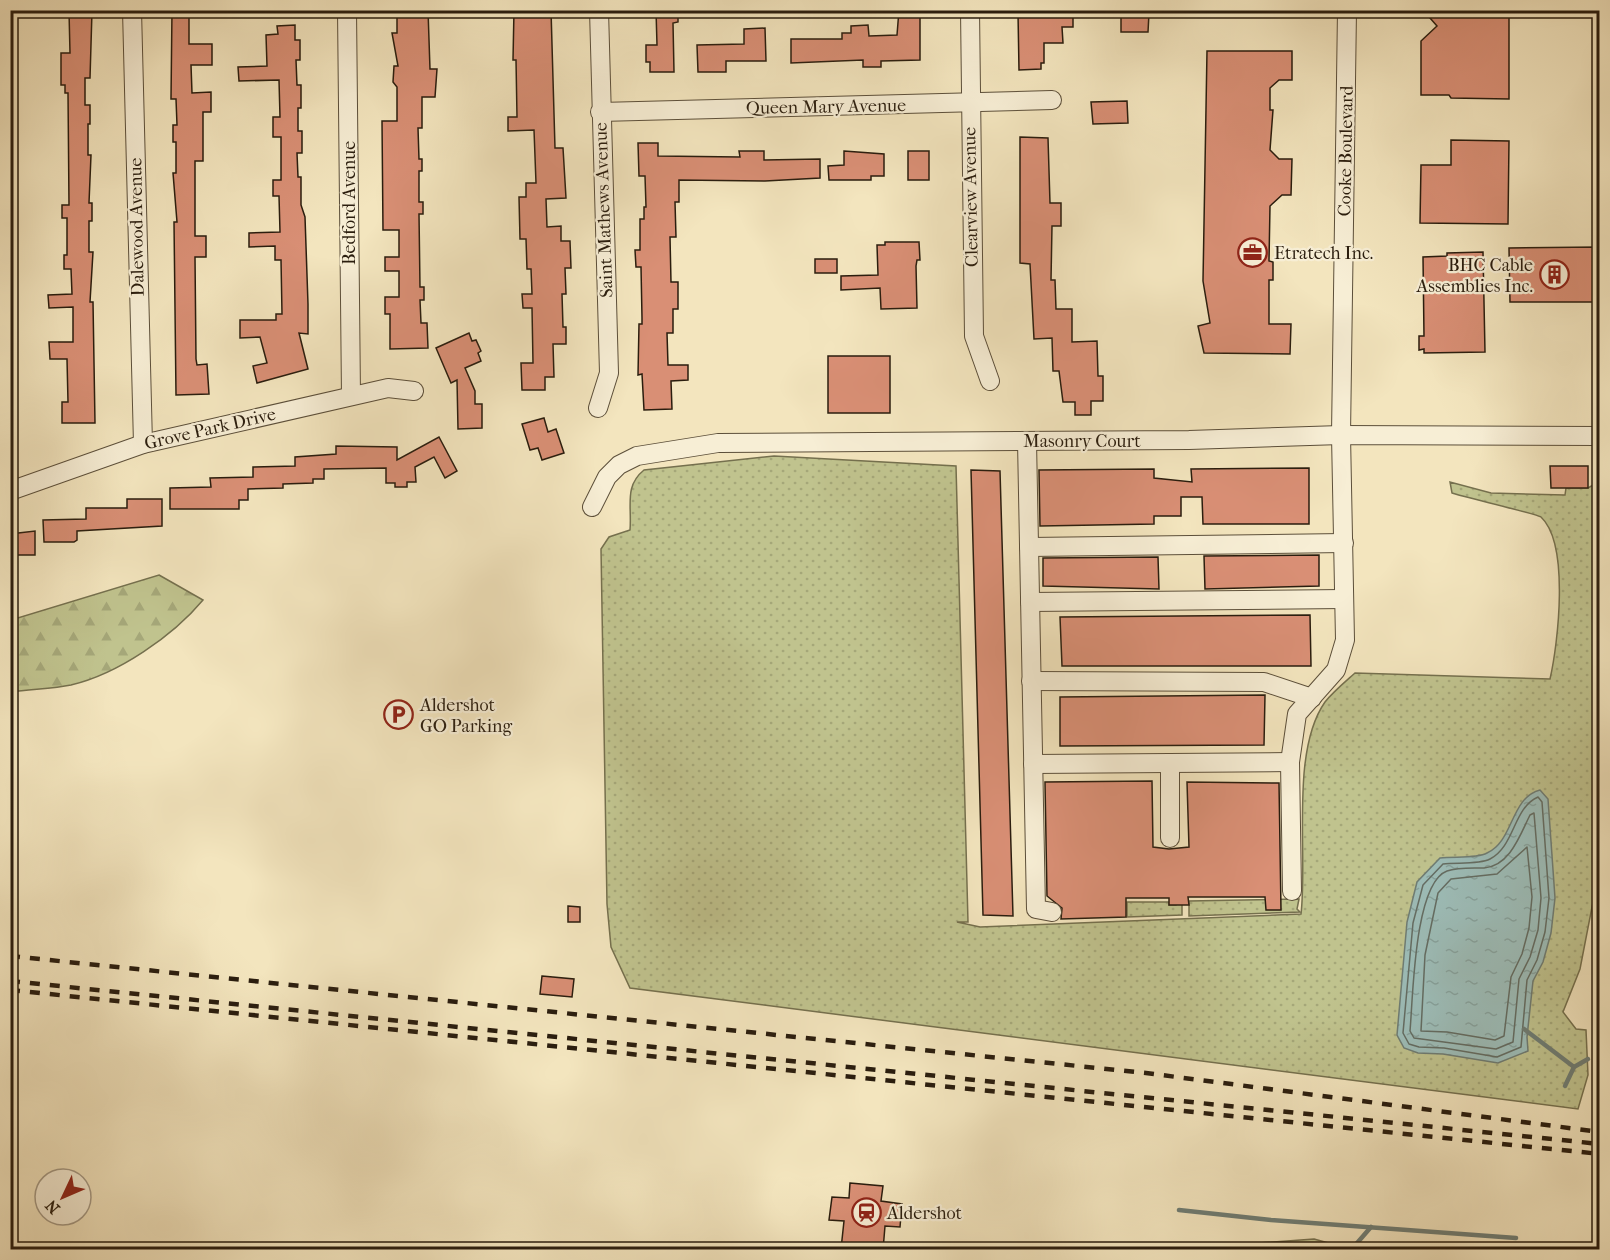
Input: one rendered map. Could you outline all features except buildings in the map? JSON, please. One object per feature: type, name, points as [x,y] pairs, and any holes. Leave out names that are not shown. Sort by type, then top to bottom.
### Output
[{"type":"street","name":"Dalewood Avenue","points":[[132,10],[143,444]]},
{"type":"street","name":"Bedford Avenue","points":[[347,10],[351,396]]},
{"type":"street","name":"Saint Mathews Avenue","points":[[598,408],[609,373],[600,112],[599,10]]},
{"type":"street","name":"Clearview Avenue","points":[[970,10],[969,104],[974,336],[990,381]]},
{"type":"street","name":"Cooke Boulevard","points":[[1292,891],[1290,762],[1297,714],[1336,670],[1345,640],[1341,435],[1347,10]]},
{"type":"street","name":"Queen Mary Avenue","points":[[600,112],[1052,100]]},
{"type":"street","name":"Grove Park Drive","points":[[10,491],[143,444],[388,388],[414,391]]},
{"type":"street","name":"Masonry Court","points":[[592,507],[607,477],[619,465],[638,456],[717,443],[1189,440],[1341,435],[1599,436]]},
{"type":"street","points":[[1027,441],[1036,909],[1052,912]]},
{"type":"street","points":[[1029,547],[1344,543]]},
{"type":"street","points":[[1030,602],[1344,599]]},
{"type":"street","points":[[1031,681],[1264,682],[1312,698]]},
{"type":"street","points":[[1033,764],[1290,762]]},
{"type":"street","points":[[1170,763],[1170,837]]},
{"type":"green space","points":[[774,456],[956,466],[968,922],[957,922],[980,927],[1301,914],[1302,804],[1307,748],[1314,723],[1325,702],[1339,687],[1355,673],[1550,679],[1558,619],[1559,571],[1550,530],[1537,515],[1452,493],[1450,482],[1491,493],[1565,495],[1566,488],[1588,488],[1595,484],[1594,464],[1599,465],[1599,871],[1580,969],[1563,1012],[1576,1029],[1586,1030],[1588,1075],[1578,1109],[630,988],[611,947],[607,904],[601,549],[609,537],[630,530],[631,490],[644,470]]},
{"type":"green space","points":[[159,575],[203,600],[191,614],[160,640],[126,663],[89,680],[71,685],[11,692],[11,620]]},
{"type":"green space","points":[[1299,899],[1297,909],[1300,912],[1189,916],[1189,901]]},
{"type":"green space","points":[[1127,902],[1169,902],[1169,905],[1176,905],[1177,902],[1182,904],[1182,915],[1127,917]]},
{"type":"green space","points":[[1314,1239],[1350,1249],[1235,1249],[1244,1244]]},
{"type":"water","points":[[1540,790],[1548,799],[1555,898],[1551,933],[1543,962],[1533,981],[1527,1037],[1528,1051],[1498,1063],[1443,1054],[1418,1053],[1404,1048],[1397,1035],[1407,922],[1417,882],[1440,858],[1477,856],[1496,847],[1523,802]]},
{"type":"waterway","points":[[1524,1029],[1574,1067]]},
{"type":"waterway","points":[[1565,1086],[1574,1067],[1588,1059]]},
{"type":"waterway","points":[[1179,1210],[1271,1220],[1516,1238]]},
{"type":"waterway","points":[[1351,1250],[1371,1227]]},
{"type":"railway","points":[[10,956],[1146,1073],[1600,1132]]},
{"type":"railway","points":[[10,981],[1600,1144]]},
{"type":"railway","points":[[10,990],[1600,1154]]},
{"type":"place","name":"Etratech Inc.","points":[[1253,253]]},
{"type":"place","name":"BHC Cable Assemblies Inc.","points":[[1554,275]]},
{"type":"place","name":"Aldershot GO Parking","points":[[399,715]]},
{"type":"place","name":"Aldershot","points":[[866,1213]]}]
